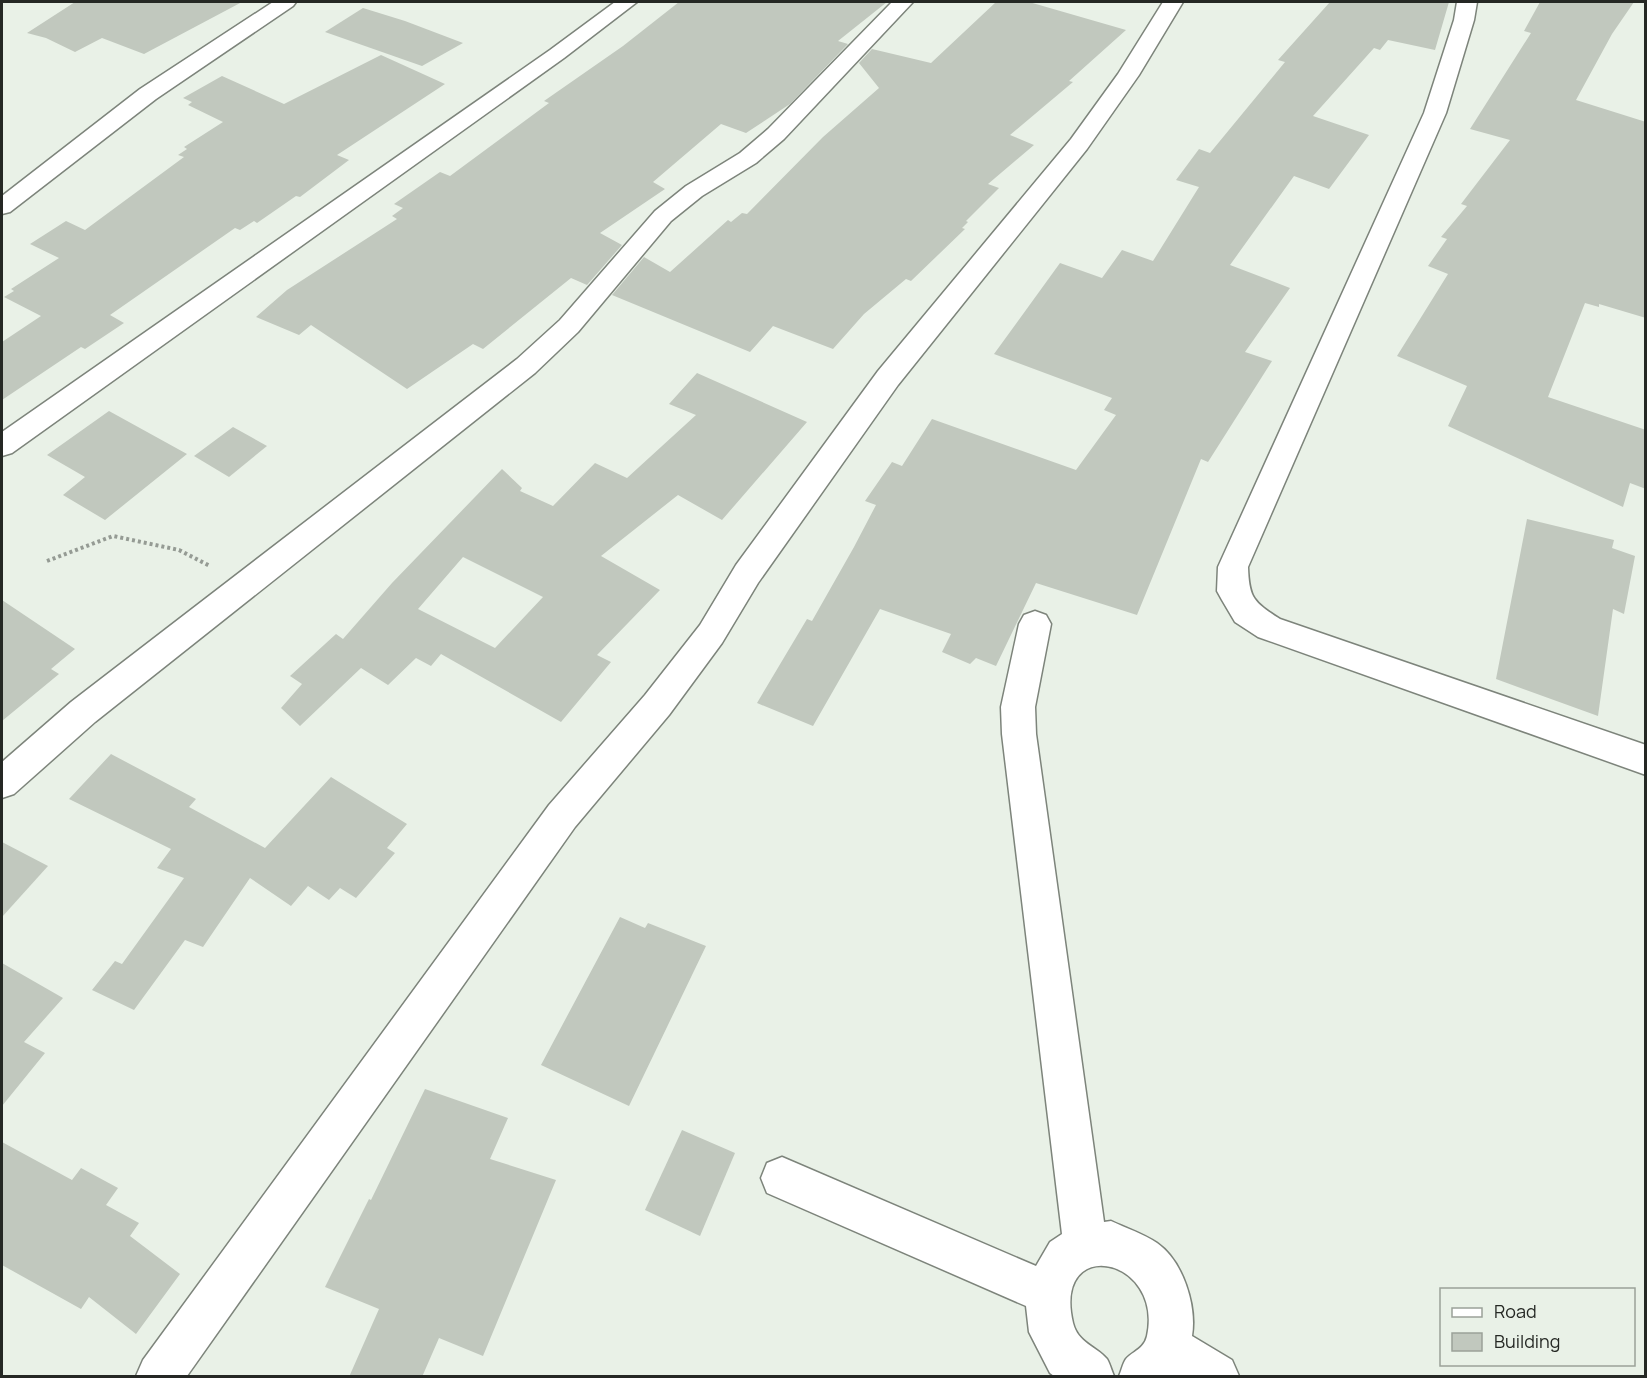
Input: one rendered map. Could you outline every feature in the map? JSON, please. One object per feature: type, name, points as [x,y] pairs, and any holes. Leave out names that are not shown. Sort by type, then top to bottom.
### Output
[{"type":"street","points":[[2,207],[148,94],[285,2]]},
{"type":"street","points":[[2,446],[557,54],[627,2]]},
{"type":"street","points":[[2,783],[83,712],[526,366],[569,326],[663,216],[694,191],[748,158],[776,134],[903,2]]},
{"type":"street","points":[[159,1377],[562,816],[657,705],[711,634],[747,574],[888,378],[1079,144],[1128,75],[1173,2]]},
{"type":"street","points":[[1467,2],[1464,20],[1435,113],[1233,567],[1233,591],[1246,613],[1269,628],[1646,760]]},
{"type":"street","points":[[1035,624],[1018,707],[1018,734],[1085,1244]]},
{"type":"street","points":[[782,1178],[1047,1293]]},
{"type":"street","points":[[1091,1377],[1070,1361],[1059,1346],[1050,1328],[1047,1293],[1060,1261],[1071,1250],[1085,1244],[1101,1242],[1116,1245],[1145,1262],[1157,1277],[1165,1293],[1170,1311],[1171,1330],[1155,1362],[1216,1377]]},
{"type":"path","points":[[47,561],[113,536],[179,550],[246,584]]},
{"type":"building","points":[[75,2],[242,2],[144,54],[102,38],[75,52],[46,38],[27,33]]},
{"type":"building","points":[[679,2],[887,2],[838,41],[848,44],[790,104],[746,133],[721,124],[653,182],[665,189],[600,233],[622,245],[587,285],[571,278],[483,349],[473,344],[407,389],[311,325],[299,335],[256,317],[287,290],[397,219],[392,216],[403,208],[394,204],[440,172],[450,176],[549,103],[544,101],[623,46]]},
{"type":"building","points":[[996,2],[1029,2],[1126,30],[1069,81],[1073,82],[1010,135],[1034,145],[988,184],[999,188],[966,221],[968,222],[962,228],[965,229],[911,281],[906,279],[864,314],[833,349],[773,326],[750,352],[612,295],[644,257],[670,272],[728,220],[731,222],[742,213],[747,214],[823,137],[879,88],[859,63],[872,49],[931,63]]},
{"type":"building","points":[[1330,2],[1449,2],[1435,50],[1388,40],[1380,50],[1374,48],[1313,116],[1369,135],[1329,189],[1294,176],[1230,265],[1290,288],[1245,352],[1272,361],[1208,462],[1201,459],[1137,615],[1036,583],[996,666],[976,658],[970,664],[942,652],[951,634],[880,609],[813,726],[757,703],[807,619],[812,621],[854,547],[876,505],[865,501],[892,462],[902,466],[932,419],[1076,470],[1116,415],[1104,410],[1112,398],[994,354],[1060,263],[1102,278],[1122,250],[1153,261],[1199,187],[1176,180],[1199,149],[1210,153],[1285,62],[1278,60]]},
{"type":"building","points":[[1540,2],[1634,2],[1612,34],[1576,100],[1646,122],[1646,318],[1599,304],[1599,307],[1585,303],[1548,397],[1646,430],[1646,489],[1630,483],[1623,507],[1448,426],[1467,386],[1397,356],[1448,274],[1428,266],[1447,239],[1441,237],[1467,206],[1461,204],[1510,140],[1470,129],[1531,33],[1524,31]]},
{"type":"building","points":[[363,8],[463,43],[422,66],[325,32]]},
{"type":"building","points":[[381,55],[445,84],[337,155],[349,160],[300,197],[296,196],[257,223],[254,221],[240,230],[235,228],[110,315],[124,323],[85,349],[81,347],[2,400],[2,342],[41,316],[4,297],[14,291],[11,289],[59,258],[30,244],[66,221],[85,230],[184,157],[178,155],[187,149],[184,147],[223,122],[188,105],[192,102],[183,98],[222,76],[284,104]]},
{"type":"building","points":[[697,373],[807,422],[722,520],[678,495],[601,556],[660,590],[597,655],[611,662],[561,722],[441,654],[431,666],[416,658],[388,685],[361,668],[300,726],[281,708],[302,684],[290,676],[336,634],[343,639],[392,583],[502,469],[522,488],[520,491],[553,506],[595,463],[627,478],[696,415],[669,404]],"holes":[[[463,557],[543,597],[495,648],[418,609]]]},
{"type":"building","points":[[109,411],[187,454],[105,520],[63,495],[85,477],[47,455]]},
{"type":"building","points":[[233,427],[267,446],[229,477],[194,456]]},
{"type":"building","points":[[1527,519],[1614,540],[1612,548],[1635,556],[1624,614],[1613,609],[1598,716],[1496,679]]},
{"type":"building","points":[[2,600],[75,649],[51,669],[59,674],[2,721]]},
{"type":"building","points":[[111,754],[196,799],[189,807],[265,848],[331,777],[407,824],[387,848],[395,853],[356,898],[340,888],[329,900],[308,886],[291,906],[250,878],[203,947],[185,940],[134,1010],[92,990],[115,961],[122,964],[184,878],[157,868],[171,849],[69,799]]},
{"type":"building","points":[[2,842],[48,866],[2,917]]},
{"type":"building","points":[[620,917],[645,928],[648,923],[706,946],[629,1106],[541,1065]]},
{"type":"building","points":[[2,963],[63,998],[24,1042],[45,1053],[2,1106]]},
{"type":"building","points":[[425,1089],[508,1118],[490,1159],[556,1180],[483,1356],[439,1338],[422,1377],[349,1377],[379,1309],[325,1287],[369,1199],[371,1200]]},
{"type":"building","points":[[682,1130],[735,1153],[700,1236],[645,1210]]},
{"type":"building","points":[[2,1142],[72,1180],[81,1168],[118,1188],[106,1205],[139,1223],[130,1236],[180,1274],[136,1334],[89,1297],[81,1309],[2,1265]]}]
